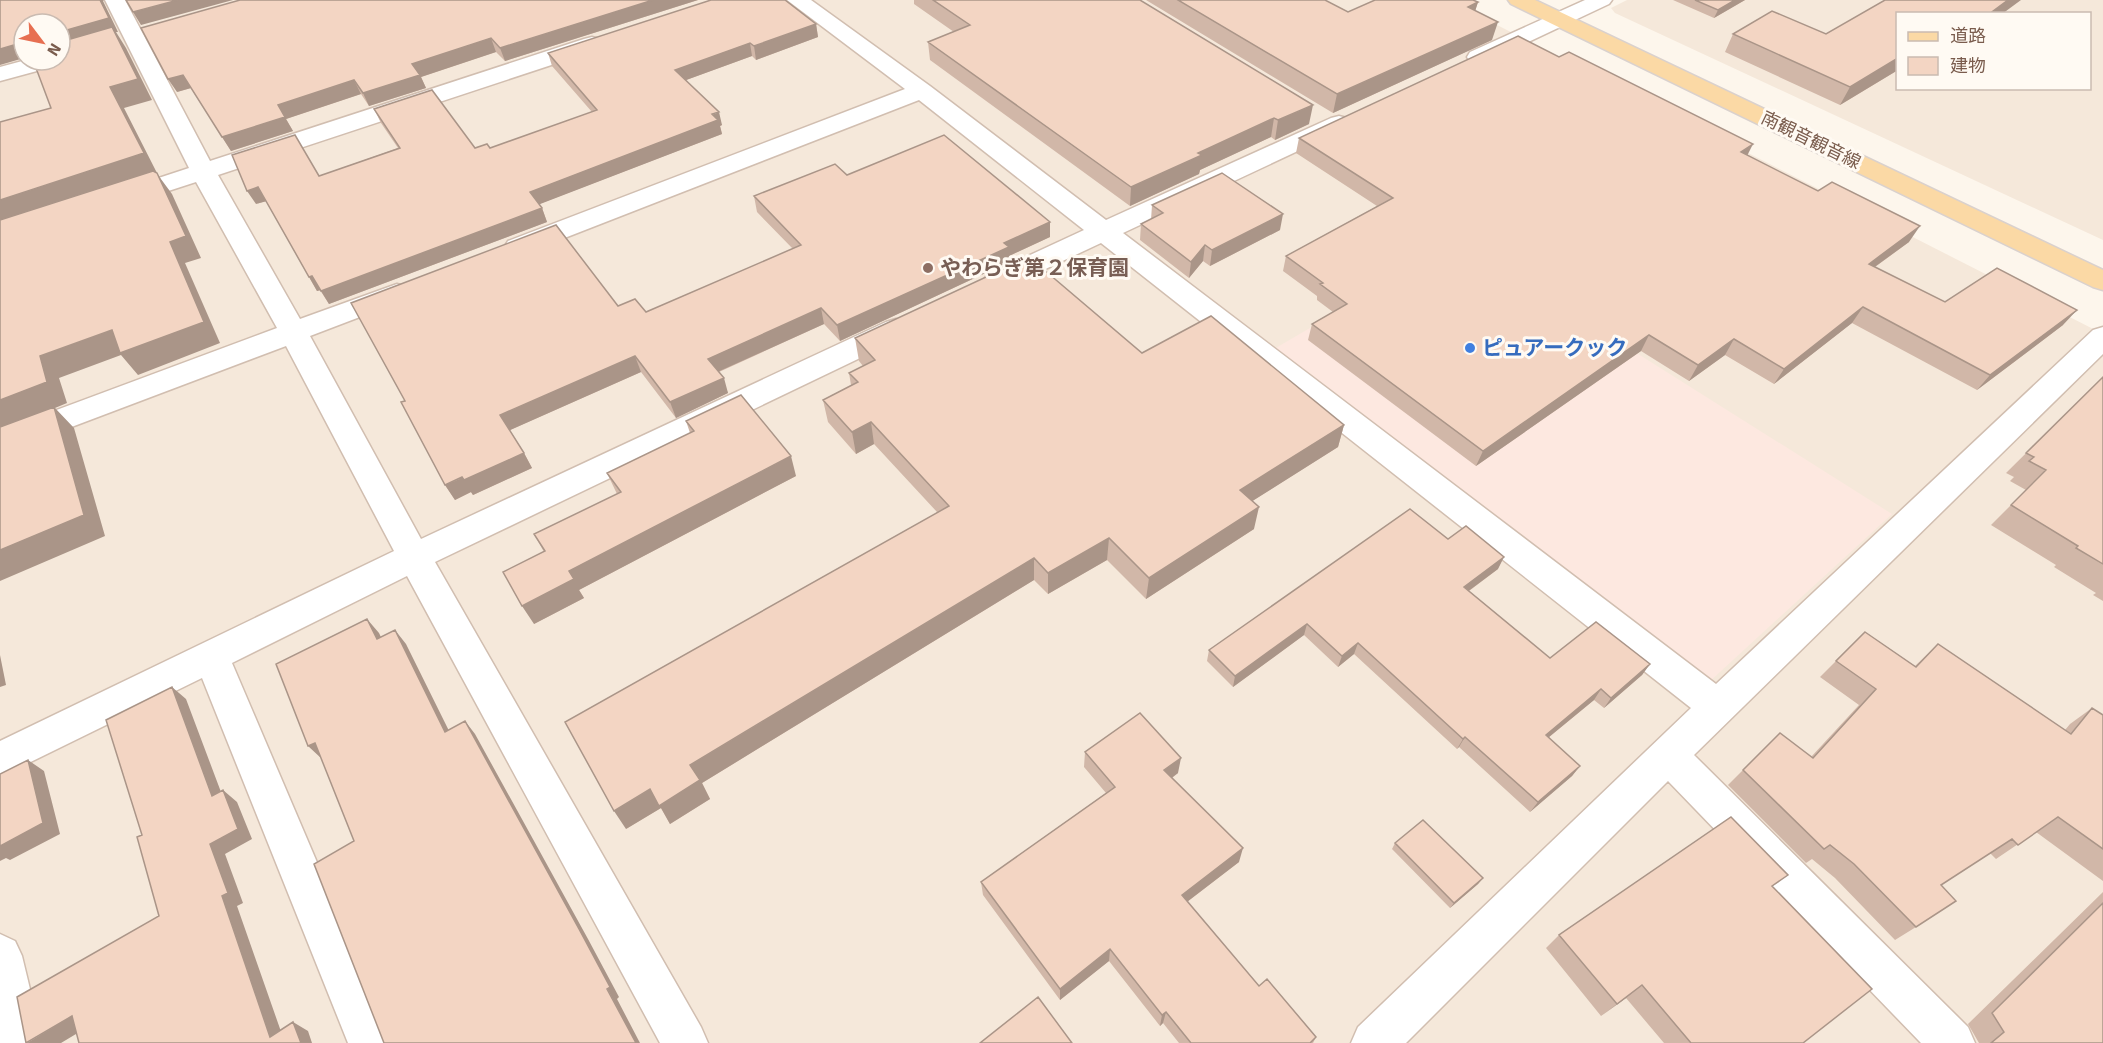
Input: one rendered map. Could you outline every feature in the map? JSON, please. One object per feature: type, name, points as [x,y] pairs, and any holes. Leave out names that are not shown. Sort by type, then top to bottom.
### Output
[{"type":"main road","name":"南観音観音線","points":[[1518,0],[2103,281]]},
{"type":"street","points":[[115,0],[203,171],[294,333],[414,557],[685,1043]]},
{"type":"street","points":[[797,0],[922,91],[1717,707]]},
{"type":"street","points":[[1458,66],[1602,0]]},
{"type":"street","points":[[101,204],[613,37]]},
{"type":"street","points":[[492,256],[922,91]]},
{"type":"street","points":[[974,292],[1103,231],[1323,120],[1364,111]]},
{"type":"street","points":[[0,443],[415,286]]},
{"type":"street","points":[[0,760],[414,557],[920,318]]},
{"type":"street","points":[[1374,1043],[1717,707],[2103,337]]},
{"type":"street","points":[[211,656],[371,1043]]},
{"type":"street","points":[[1669,756],[1952,1043]]},
{"type":"street","points":[[0,956],[21,1043]]},
{"type":"shaded area","points":[[0,0],[1448,0],[2103,334],[2103,1043],[0,1043]]},
{"type":"shaded area","points":[[1627,0],[2103,0],[2103,240],[1615,13],[1611,8]]},
{"type":"shaded area","points":[[1459,241],[1892,514],[1708,683],[1274,349]]},
{"type":"building","points":[[0,0],[100,0],[109,18],[72,29],[72,12],[12,12],[12,46],[0,49]]},
{"type":"building","points":[[126,0],[178,0],[133,12]]},
{"type":"building","points":[[240,0],[653,0],[500,48],[491,38],[412,64],[420,75],[363,93],[354,80],[278,105],[285,117],[222,137],[183,75],[168,79],[141,28]]},
{"type":"building","points":[[711,0],[785,0],[816,24],[754,46],[750,43],[675,70],[719,112],[712,114],[718,120],[530,192],[542,208],[321,291],[312,276],[309,277],[258,187],[247,191],[232,155],[295,135],[319,176],[400,148],[374,109],[432,90],[475,148],[487,144],[490,148],[597,110],[548,53]]},
{"type":"building","points":[[933,0],[1140,0],[1313,105],[1278,120],[1274,118],[1198,153],[1202,155],[1131,187],[928,42],[970,25]]},
{"type":"building","points":[[1178,0],[1325,0],[1348,12],[1375,0],[1473,0],[1478,2],[1468,7],[1498,22],[1337,94]]},
{"type":"building","points":[[1695,0],[1735,0],[1718,10]]},
{"type":"building","points":[[1885,0],[2008,0],[1992,12],[1896,12],[1896,59],[1850,87],[1733,34],[1772,11],[1826,34]]},
{"type":"building","points":[[112,27],[138,79],[110,87],[144,153],[0,200],[0,122],[51,108],[38,72],[72,72],[72,39]]},
{"type":"building","points":[[1518,36],[1559,57],[1569,52],[1753,144],[1741,152],[1818,191],[1832,182],[1920,226],[1869,264],[1945,302],[1997,268],[2077,310],[1990,375],[1863,307],[1784,369],[1734,339],[1698,365],[1649,335],[1483,451],[1312,324],[1347,304],[1286,256],[1393,198],[1299,138]]},
{"type":"building","points":[[944,135],[1050,222],[1004,243],[1009,247],[837,325],[821,308],[708,359],[724,378],[670,402],[635,356],[500,415],[524,453],[464,480],[462,477],[445,485],[401,402],[405,401],[351,303],[556,225],[618,306],[635,299],[646,312],[801,245],[754,196],[835,164],[847,175]]},
{"type":"building","points":[[153,171],[157,173],[186,236],[170,242],[204,322],[120,353],[112,330],[40,356],[47,382],[0,400],[0,220]]},
{"type":"building","points":[[1222,173],[1283,214],[1212,250],[1205,245],[1191,262],[1141,224],[1163,213],[1152,205]]},
{"type":"building","points":[[1029,257],[1142,353],[1211,316],[1344,425],[1240,490],[1259,507],[1149,578],[1109,538],[1048,573],[1034,558],[690,765],[700,780],[659,806],[650,789],[614,811],[565,722],[949,506],[871,422],[852,432],[823,400],[858,382],[849,373],[875,360],[855,338]]},
{"type":"building","points":[[2103,377],[2103,564],[2011,505],[2046,470],[2029,461],[2034,457],[2026,453]]},
{"type":"building","points":[[741,395],[791,456],[569,571],[574,579],[522,606],[503,572],[545,551],[534,534],[621,492],[607,473],[694,431],[686,421]]},
{"type":"building","points":[[54,407],[84,515],[0,550],[0,427]]},
{"type":"building","points":[[1410,509],[1448,539],[1466,526],[1504,557],[1464,587],[1550,658],[1596,622],[1650,664],[1611,698],[1601,689],[1546,735],[1580,766],[1538,802],[1465,737],[1463,739],[1358,643],[1342,656],[1307,624],[1235,676],[1209,650]]},
{"type":"building","points":[[367,619],[377,639],[395,630],[445,732],[465,721],[610,987],[607,989],[636,1043],[384,1043],[314,864],[354,841],[315,743],[308,746],[276,664]]},
{"type":"building","points":[[1865,632],[1916,667],[1938,644],[2071,734],[2092,708],[2103,715],[2103,849],[2058,817],[2018,845],[2012,839],[1941,885],[1956,901],[1916,927],[1854,864],[1830,845],[1824,849],[1743,770],[1780,733],[1813,758],[1876,689],[1836,661]]},
{"type":"building","points":[[172,687],[212,796],[223,790],[238,829],[210,844],[228,893],[222,896],[270,1037],[293,1022],[301,1043],[79,1043],[72,1016],[26,1043],[17,997],[159,916],[137,837],[142,835],[106,720]]},
{"type":"building","points":[[1140,713],[1181,758],[1164,770],[1243,848],[1182,895],[1259,986],[1267,979],[1316,1037],[1310,1043],[1191,1043],[1166,1012],[1162,1015],[1110,949],[1060,989],[981,882],[1115,787],[1085,752]]},
{"type":"building","points":[[28,760],[43,823],[0,846],[0,774]]},
{"type":"building","points":[[1731,817],[1788,875],[1772,886],[1872,989],[1803,1043],[1691,1043],[1642,985],[1617,1004],[1559,935]]},
{"type":"building","points":[[1423,820],[1483,878],[1454,903],[1395,843]]},
{"type":"building","points":[[2103,903],[2103,1043],[1991,1043],[2004,1032],[1992,1013]]},
{"type":"building","points":[[1038,997],[1072,1043],[980,1043]]},
{"type":"place","name":"やわらぎ第２保育園","points":[[928,268]]},
{"type":"place","name":"ピュアークック","points":[[1470,348]]}]
